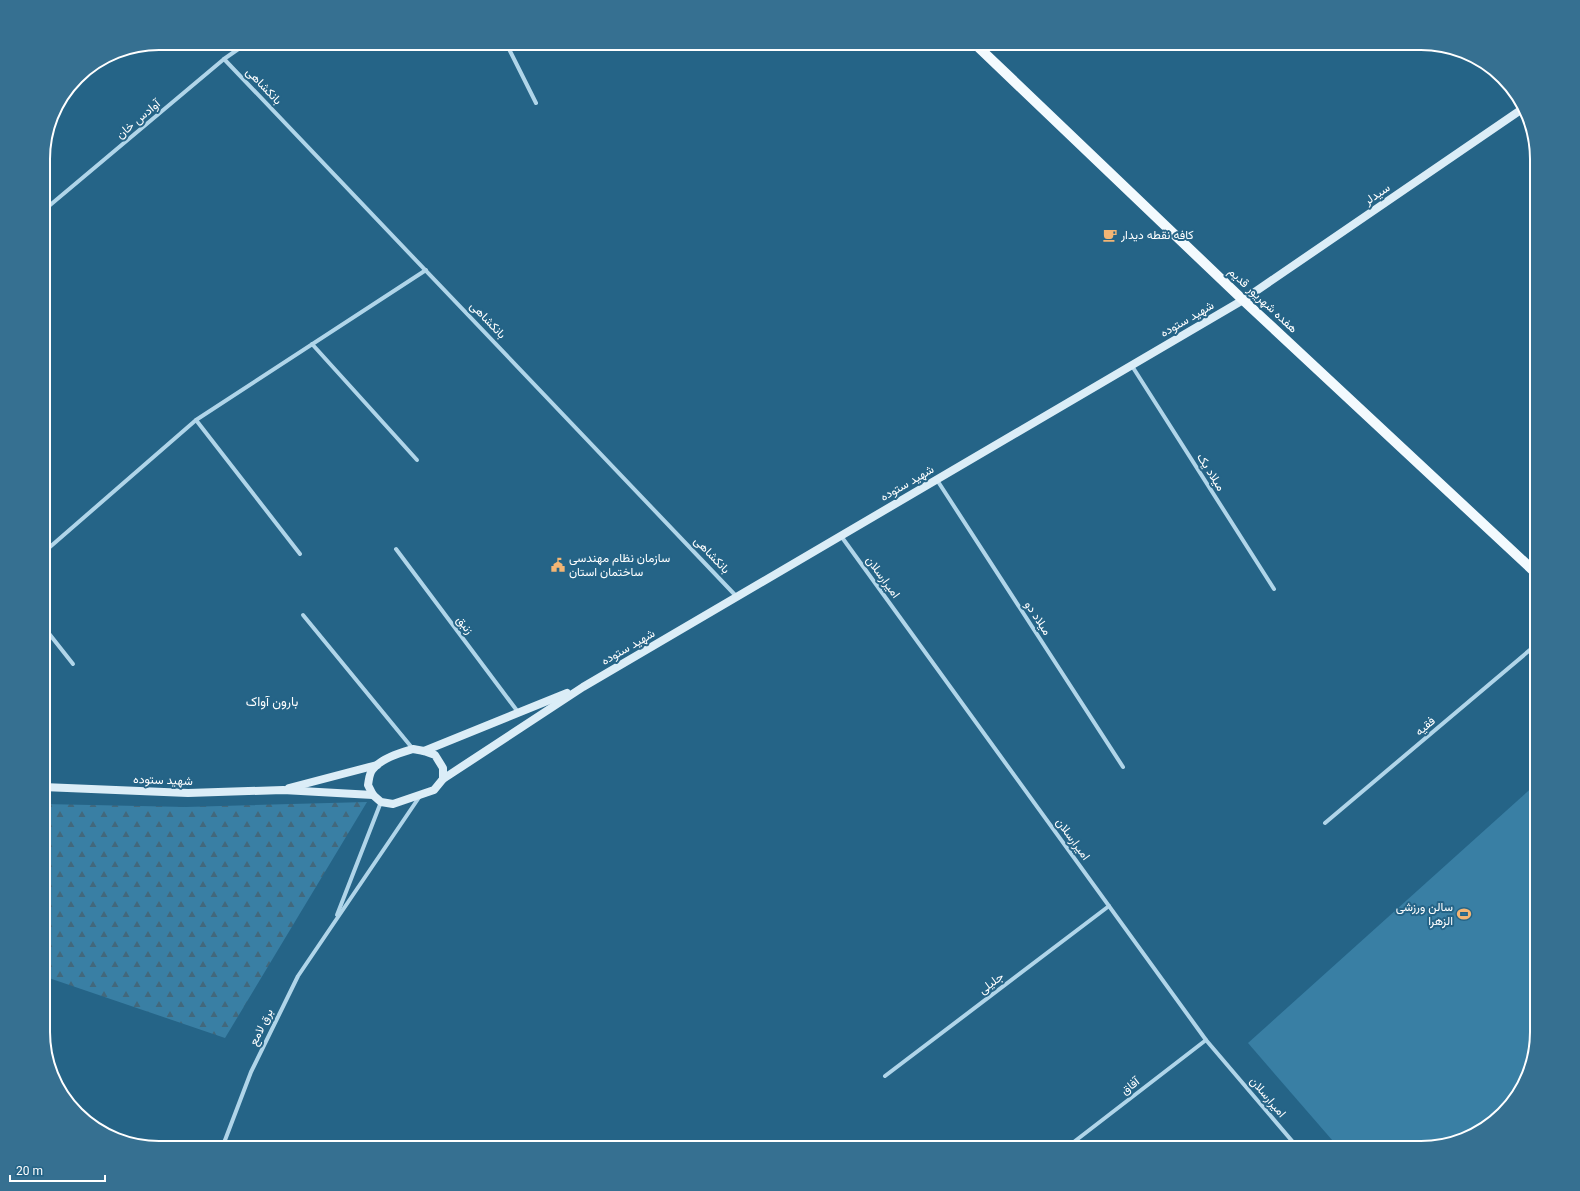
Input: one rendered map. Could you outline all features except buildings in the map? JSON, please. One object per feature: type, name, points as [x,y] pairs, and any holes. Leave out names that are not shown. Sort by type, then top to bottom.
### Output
[{"type":"main road","name":"هفده شهریور قدیم","points":[[981,50],[1243,300],[1530,567]]},
{"type":"main road","name":"سیدلر","points":[[1243,300],[1519,111]]},
{"type":"main road","name":"شهید ستوده","points":[[443,779],[583,687],[1243,300]]},
{"type":"main road","name":"شهید ستوده","points":[[424,751],[583,687]]},
{"type":"main road","points":[[413,749],[424,751],[435,755],[443,768],[443,779],[434,790],[393,804],[381,802],[373,795],[368,785],[372,770],[379,764],[395,755],[413,749]]},
{"type":"main road","name":"شهید ستوده","points":[[283,790],[379,764]]},
{"type":"main road","name":"شهید ستوده","points":[[50,787],[188,793],[283,790],[373,795]]},
{"type":"street","name":"آوادس خان","points":[[50,205],[224,59],[237,50]]},
{"type":"street","points":[[510,50],[536,103]]},
{"type":"street","name":"بانکشاهی","points":[[224,59],[737,596]]},
{"type":"street","points":[[50,547],[196,420],[426,270]]},
{"type":"street","points":[[312,344],[417,460]]},
{"type":"street","name":"میلاد یک","points":[[1131,365],[1274,589]]},
{"type":"street","points":[[196,420],[300,554]]},
{"type":"street","name":"میلاد دو","points":[[937,480],[1123,767]]},
{"type":"street","name":"امیرارسلان","points":[[840,536],[1206,1040],[1292,1141]]},
{"type":"street","name":"زنبق","points":[[396,549],[518,712]]},
{"type":"street","points":[[303,614],[413,749]]},
{"type":"street","points":[[50,635],[73,664]]},
{"type":"street","name":"فقیه","points":[[1325,823],[1530,650]]},
{"type":"street","name":"برق لامع","points":[[225,1141],[251,1072],[298,976],[421,794]]},
{"type":"street","name":"برق لامع","points":[[334,923],[381,802]]},
{"type":"street","name":"جلیلی","points":[[885,1076],[1109,906]]},
{"type":"street","name":"آفاق","points":[[1075,1141],[1206,1040]]},
{"type":"green space","name":"سالن ورزشی الزهرا","points":[[1530,789],[1530,1039],[1522,1074],[1507,1098],[1498,1109],[1469,1130],[1442,1139],[1428,1141],[1333,1141],[1248,1043]]},
{"type":"green space","points":[[367,802],[225,1038],[50,978],[50,804],[186,807]]},
{"type":"place","name":"کافه نقطه دیدار","points":[[1110,235]]},
{"type":"place","name":"سازمان نظام مهندسی ساختمان استان","points":[[558,565]]},
{"type":"place","name":"سالن ورزشی الزهرا","points":[[1464,914]]},
{"type":"district","name":"بارون آواک","points":[[272,701]]}]
